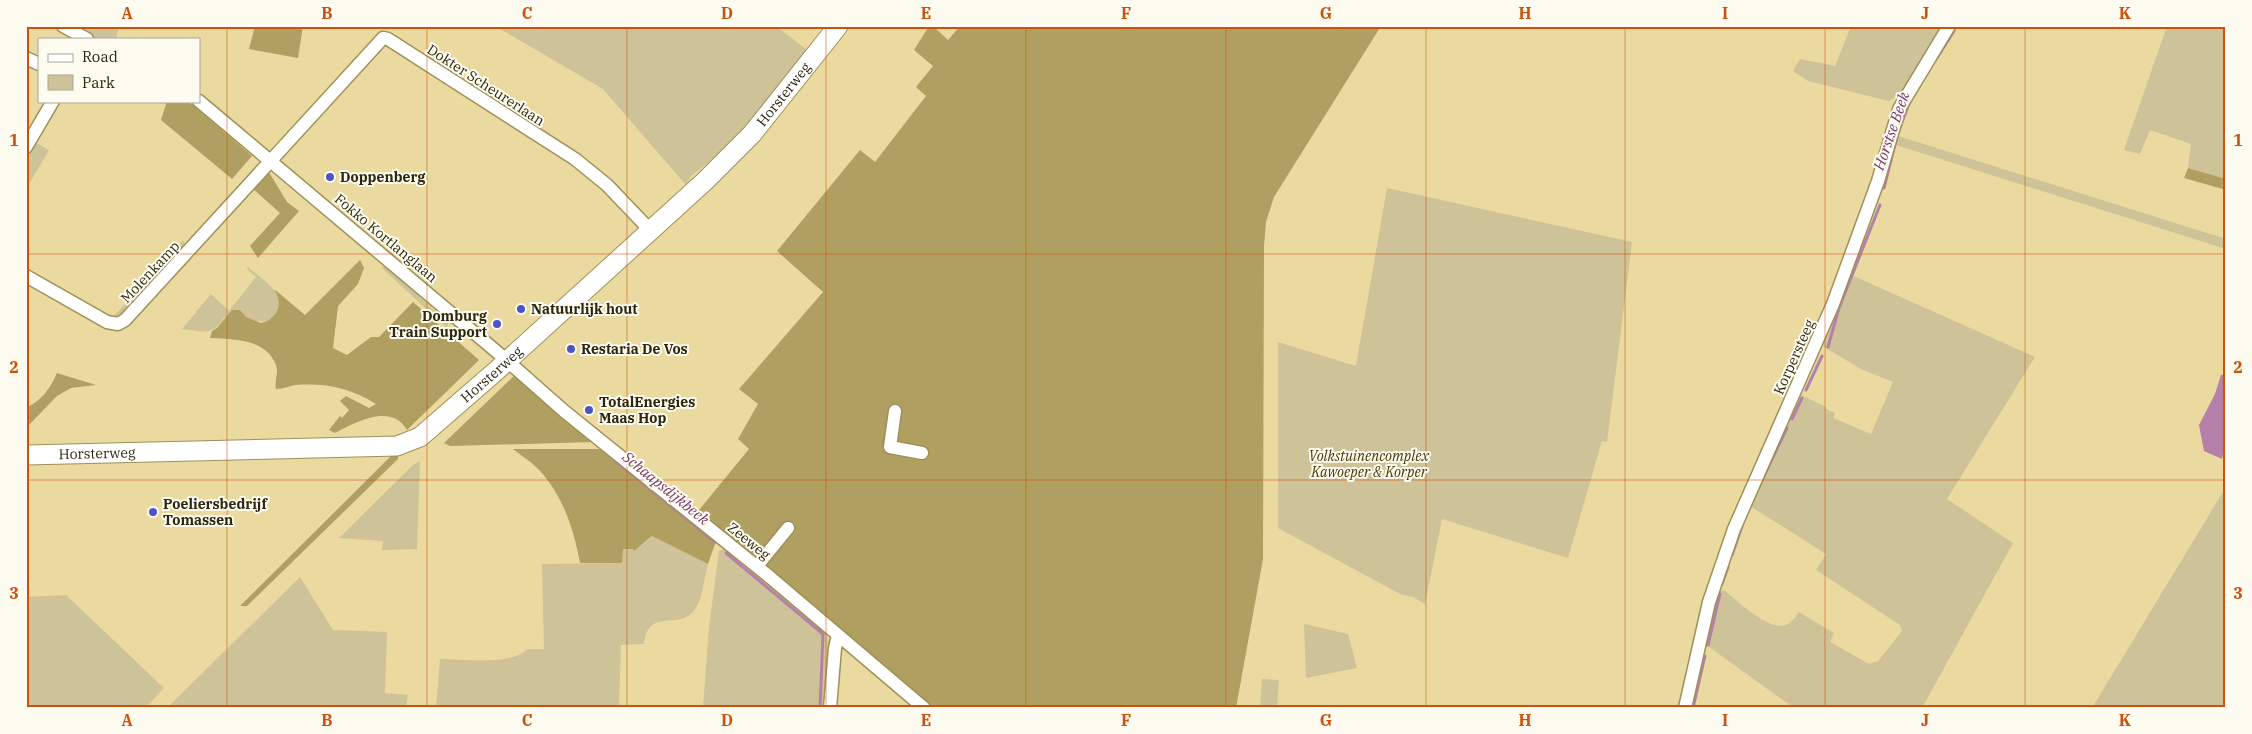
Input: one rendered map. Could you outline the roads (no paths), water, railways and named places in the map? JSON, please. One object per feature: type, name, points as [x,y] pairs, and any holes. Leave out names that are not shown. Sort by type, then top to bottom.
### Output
[{"type":"main road","name":"Horsterweg","points":[[26,455],[397,446],[420,437],[508,361],[705,181],[752,134],[838,26]]},
{"type":"street","points":[[63,26],[85,38]]},
{"type":"street","name":"Korpersteeg","points":[[1685,708],[1710,602],[1734,529],[1833,304],[1878,181],[1899,110],[1949,26]]},
{"type":"street","name":"Dokter Scheurerlaan","points":[[270,160],[383,38],[396,44],[575,160],[607,185],[650,230]]},
{"type":"street","points":[[26,58],[38,64]]},
{"type":"street","points":[[26,147],[52,102]]},
{"type":"street","name":"Fokko Kortlanglaan","points":[[200,102],[508,361]]},
{"type":"street","name":"Molenkamp","points":[[26,276],[107,322],[118,324],[125,320],[203,237],[270,160]]},
{"type":"street","name":"Zeeweg","points":[[508,361],[564,410],[757,566],[924,708]]},
{"type":"street","points":[[895,411],[890,447],[922,453]]},
{"type":"street","points":[[757,566],[788,528]]},
{"type":"street","points":[[830,708],[834,648],[838,634]]},
{"type":"waterway","name":"Horstse Beek","points":[[1937,58],[1954,31]]},
{"type":"waterway","name":"Horstse Beek","points":[[1884,188],[1898,133],[1910,101]]},
{"type":"waterway","name":"Horstse Beek","points":[[1828,347],[1839,308],[1880,205]]},
{"type":"waterway","name":"Horstse Beek","points":[[1806,390],[1822,356]]},
{"type":"waterway","name":"Horstse Beek","points":[[1792,419],[1802,398]]},
{"type":"waterway","name":"Horstse Beek","points":[[1761,482],[1787,428]]},
{"type":"waterway","name":"Schaapsdijkbeek","points":[[613,459],[715,542]]},
{"type":"waterway","name":"Horstse Beek","points":[[1732,555],[1742,526]]},
{"type":"waterway","name":"Schaapsdijkbeek","points":[[726,553],[823,634],[820,708]]},
{"type":"waterway","name":"Horstse Beek","points":[[1722,584],[1728,567]]},
{"type":"waterway","name":"Horstse Beek","points":[[1708,645],[1720,594]]},
{"type":"waterway","name":"Horstse Beek","points":[[1693,708],[1705,656]]},
{"type":"place","name":"Doppenberg","points":[[330,177]]},
{"type":"place","name":"Natuurlijk hout","points":[[521,309]]},
{"type":"place","name":"Domburg Train Support","points":[[497,324]]},
{"type":"place","name":"Restaria De Vos","points":[[571,349]]},
{"type":"place","name":"TotalEnergies Maas Hop","points":[[589,410]]},
{"type":"place","name":"Poeliersbedrijf Tomassen","points":[[153,512]]},
{"type":"park label","name":"Volkstuinencomplex Kawoeper & Korper","points":[[1369,464]]}]
